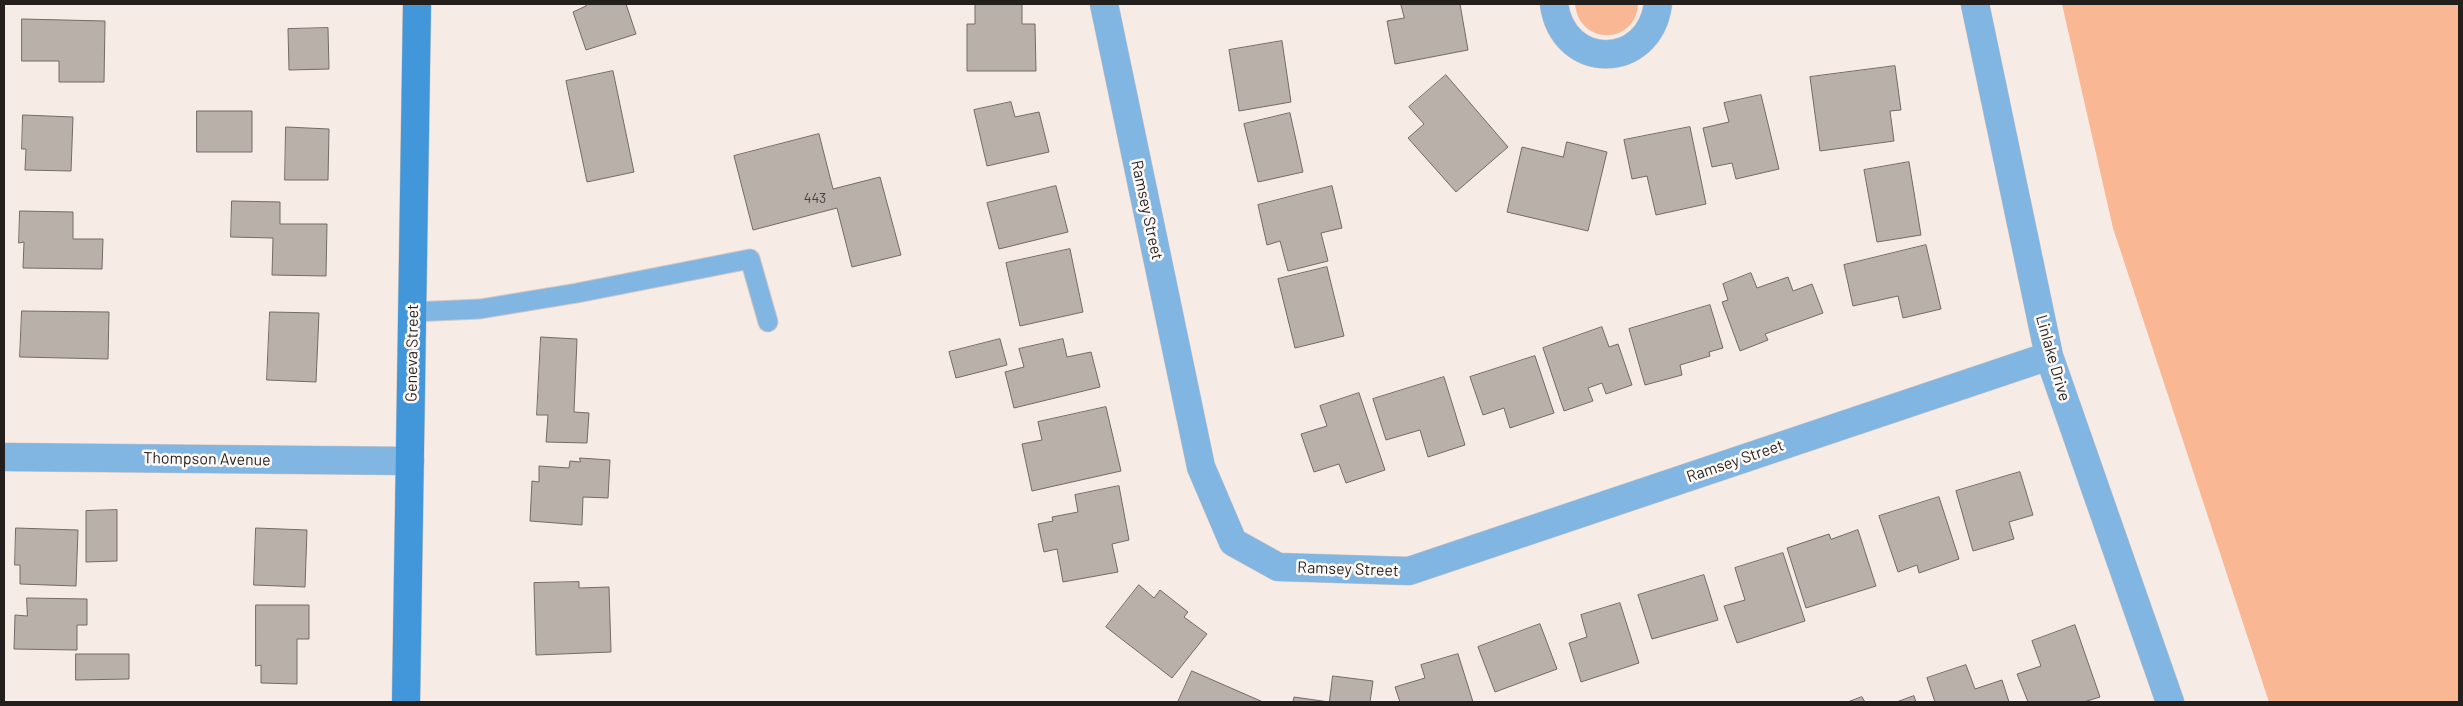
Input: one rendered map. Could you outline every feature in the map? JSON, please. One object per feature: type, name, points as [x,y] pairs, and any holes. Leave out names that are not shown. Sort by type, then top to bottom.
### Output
[{"type":"main road","name":"Geneva Street","points":[[406,702],[417,4]]},
{"type":"street","name":"Ramsey Street","points":[[1104,4],[1201,467],[1233,542],[1278,567],[1409,571],[2049,356]]},
{"type":"street","points":[[1554,4],[1556,17],[1563,32],[1575,44],[1590,52],[1606,55],[1622,52],[1637,45],[1649,32],[1656,17],[1658,4]]},
{"type":"street","name":"Linlake Drive","points":[[1975,4],[2049,356],[2170,702]]},
{"type":"street","name":"Thompson Avenue","points":[[4,456],[410,461]]},
{"type":"lane","points":[[412,312],[490,307],[750,259],[768,322]]},
{"type":"shaded area","points":[[1575,4],[1638,4],[1635,17],[1628,27],[1618,33],[1607,35],[1596,33],[1586,27],[1579,18]]},
{"type":"shaded area","points":[[2062,4],[2459,4],[2459,702],[2269,702],[2113,228]]},
{"type":"building","points":[[585,4],[626,4],[636,34],[586,50],[573,12],[586,6]]},
{"type":"building","points":[[1022,4],[1022,24],[1035,24],[1036,71],[967,71],[967,24],[975,24],[975,5]]},
{"type":"building","points":[[1401,4],[1460,4],[1468,50],[1395,64],[1387,21],[1404,18]]},
{"type":"building","points":[[22,19],[105,21],[104,82],[59,82],[59,61],[22,61]]},
{"type":"building","points":[[328,28],[329,69],[289,70],[288,29]]},
{"type":"building","points":[[1282,41],[1291,102],[1239,111],[1229,50]]},
{"type":"building","points":[[1895,66],[1901,110],[1890,111],[1894,141],[1820,151],[1810,77]]},
{"type":"building","points":[[613,71],[634,172],[587,182],[566,81]]},
{"type":"building","points":[[1446,75],[1508,147],[1456,192],[1408,138],[1424,124],[1409,107]]},
{"type":"building","points":[[1761,95],[1779,169],[1736,179],[1732,163],[1712,167],[1703,128],[1729,122],[1724,103]]},
{"type":"building","points":[[1011,102],[1015,117],[1039,112],[1049,152],[987,166],[974,110]]},
{"type":"building","points":[[197,111],[252,111],[252,152],[197,152]]},
{"type":"building","points":[[1290,113],[1303,172],[1258,182],[1244,124]]},
{"type":"building","points":[[23,115],[73,117],[71,171],[25,170],[26,149],[22,149]]},
{"type":"building","points":[[286,127],[329,129],[328,180],[285,180]]},
{"type":"building","points":[[1690,127],[1706,204],[1656,215],[1647,176],[1632,179],[1624,140]]},
{"type":"building","points":[[819,134],[833,189],[880,177],[901,255],[852,267],[837,208],[753,230],[734,156]]},
{"type":"building","points":[[1567,142],[1607,152],[1588,231],[1507,212],[1522,147],[1563,157]]},
{"type":"building","points":[[1909,162],[1921,235],[1877,242],[1864,170]]},
{"type":"building","points":[[1056,186],[1068,232],[999,249],[987,203]]},
{"type":"building","points":[[1332,186],[1342,228],[1321,233],[1328,261],[1288,271],[1280,241],[1267,245],[1258,205]]},
{"type":"building","points":[[232,201],[280,202],[280,224],[327,224],[326,276],[272,275],[273,238],[231,237]]},
{"type":"building","points":[[20,211],[73,212],[73,239],[103,239],[102,269],[23,268],[24,242],[19,243]]},
{"type":"building","points":[[1926,245],[1941,309],[1903,318],[1898,296],[1853,306],[1844,265]]},
{"type":"building","points":[[1070,249],[1083,312],[1020,326],[1006,263]]},
{"type":"building","points":[[1327,267],[1344,336],[1295,348],[1278,279]]},
{"type":"building","points":[[1751,273],[1757,288],[1788,277],[1793,291],[1812,284],[1823,313],[1765,334],[1768,340],[1740,351],[1722,302],[1728,300],[1723,284]]},
{"type":"building","points":[[1710,305],[1723,348],[1709,352],[1710,356],[1680,365],[1682,375],[1645,385],[1629,329]]},
{"type":"building","points":[[22,311],[109,312],[108,359],[20,357]]},
{"type":"building","points":[[270,312],[319,313],[316,382],[267,380]]},
{"type":"building","points":[[1602,327],[1609,347],[1618,344],[1632,385],[1606,394],[1602,383],[1588,388],[1593,401],[1564,411],[1543,348]]},
{"type":"building","points":[[541,337],[577,339],[574,412],[589,413],[587,443],[546,442],[548,415],[537,415]]},
{"type":"building","points":[[1000,339],[1007,365],[956,378],[949,352]]},
{"type":"building","points":[[1063,339],[1067,357],[1091,352],[1100,387],[1014,408],[1005,372],[1024,367],[1019,349]]},
{"type":"building","points":[[1535,356],[1554,413],[1510,428],[1504,408],[1483,415],[1470,377]]},
{"type":"building","points":[[1444,377],[1465,445],[1428,457],[1420,430],[1386,440],[1373,399]]},
{"type":"building","points":[[1359,393],[1385,470],[1346,483],[1339,464],[1314,472],[1301,434],[1327,426],[1320,406]]},
{"type":"building","points":[[1106,407],[1121,471],[1032,491],[1022,444],[1042,440],[1038,422]]},
{"type":"building","points":[[580,458],[610,460],[608,498],[583,497],[582,525],[530,521],[532,481],[539,482],[539,466],[569,468],[570,461],[580,462]]},
{"type":"building","points":[[2020,472],[2033,515],[2009,522],[2014,539],[1973,551],[1956,491]]},
{"type":"building","points":[[1119,486],[1129,540],[1112,544],[1118,572],[1063,582],[1057,549],[1044,552],[1038,524],[1053,521],[1052,517],[1078,512],[1075,495]]},
{"type":"building","points":[[1939,497],[1959,559],[1919,573],[1917,565],[1898,572],[1879,516]]},
{"type":"building","points":[[117,510],[117,561],[86,562],[86,511]]},
{"type":"building","points":[[16,528],[78,530],[76,586],[20,584],[20,565],[15,565]]},
{"type":"building","points":[[256,528],[307,530],[305,587],[254,585]]},
{"type":"building","points":[[1858,530],[1876,586],[1806,608],[1787,548],[1829,534],[1831,539]]},
{"type":"building","points":[[1783,553],[1805,621],[1737,643],[1724,606],[1745,600],[1735,568]]},
{"type":"building","points":[[1704,575],[1718,620],[1652,639],[1638,595]]},
{"type":"building","points":[[579,582],[579,588],[609,587],[611,652],[536,655],[534,583]]},
{"type":"building","points":[[1139,585],[1154,598],[1160,590],[1188,612],[1184,617],[1207,634],[1172,678],[1106,627]]},
{"type":"building","points":[[27,598],[87,599],[87,625],[77,625],[77,650],[14,649],[15,615],[27,616]]},
{"type":"building","points":[[1620,603],[1639,663],[1581,682],[1569,643],[1587,637],[1581,615]]},
{"type":"building","points":[[256,605],[309,605],[309,639],[297,639],[297,684],[261,683],[261,665],[256,666]]},
{"type":"building","points":[[1540,624],[1557,669],[1495,692],[1478,647]]},
{"type":"building","points":[[2075,625],[2100,697],[2084,702],[2028,702],[2017,674],[2041,666],[2032,641]]},
{"type":"building","points":[[76,654],[129,654],[129,679],[76,680]]},
{"type":"building","points":[[1458,654],[1473,702],[1400,702],[1395,687],[1425,678],[1421,665]]},
{"type":"building","points":[[1966,665],[1975,689],[2002,680],[2009,702],[1935,702],[1927,678]]},
{"type":"building","points":[[1192,671],[1263,702],[1178,702]]},
{"type":"building","points":[[1333,676],[1373,681],[1370,702],[1329,702]]},
{"type":"building","points":[[1914,696],[1916,702],[1897,702]]},
{"type":"building","points":[[1294,697],[1329,702],[1293,702]]},
{"type":"building","points":[[1862,697],[1865,702],[1848,702]]}]
